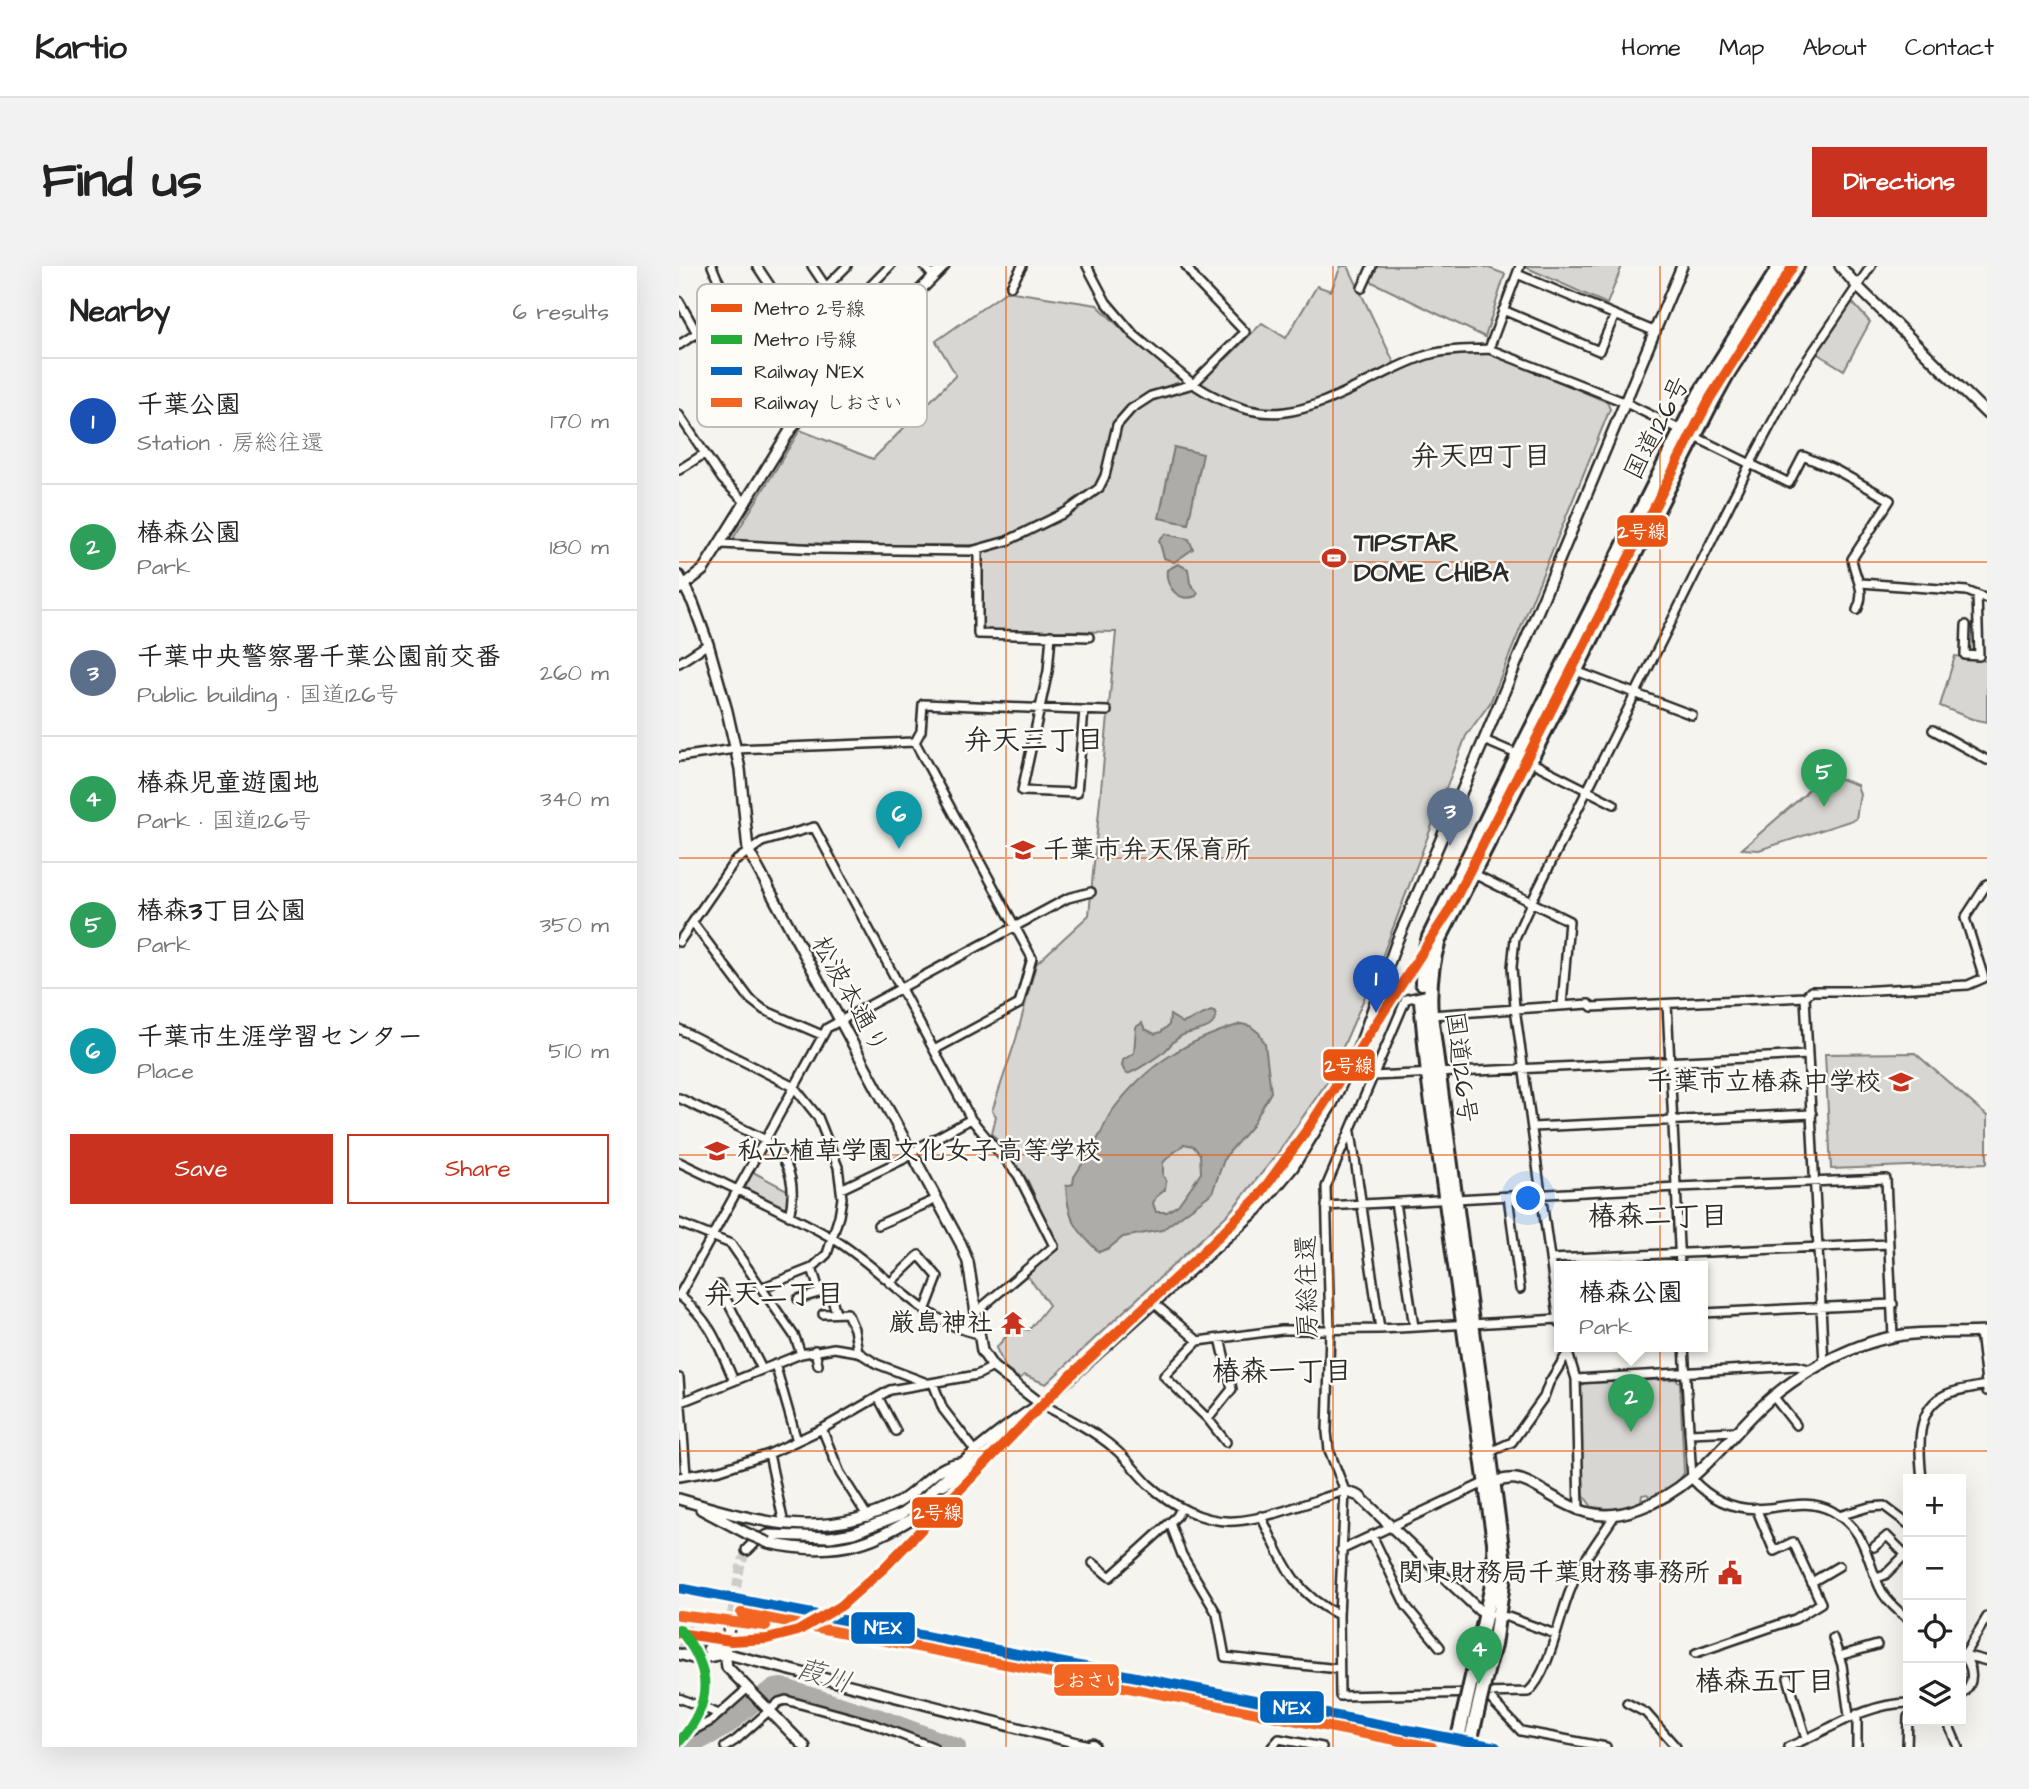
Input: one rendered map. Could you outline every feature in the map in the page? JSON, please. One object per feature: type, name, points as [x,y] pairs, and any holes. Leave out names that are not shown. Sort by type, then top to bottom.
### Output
[{"type":"highway","name":"国道126号","points":[[1432,1074],[1431,1015],[1425,995],[1439,940],[1474,874],[1524,758],[1681,430],[1717,364],[1780,266]]},
{"type":"highway","name":"国道126号","points":[[1469,1747],[1485,1613],[1495,1571],[1494,1542],[1468,1324],[1437,1132],[1423,957],[1429,937],[1524,758],[1576,671],[1729,371],[1797,266]]},
{"type":"highway","name":"国道126号","points":[[1456,1747],[1499,1616],[1505,1570],[1489,1483],[1490,1452],[1468,1324]]},
{"type":"street","points":[[712,266],[719,284]]},
{"type":"street","points":[[757,266],[769,284]]},
{"type":"street","points":[[812,266],[824,284]]},
{"type":"street","points":[[829,284],[847,266]]},
{"type":"street","points":[[872,284],[890,266]]},
{"type":"street","points":[[924,266],[933,276]]},
{"type":"street","points":[[925,284],[944,266]]},
{"type":"street","points":[[1011,286],[1022,266]]},
{"type":"street","points":[[1087,266],[1106,302],[1134,334],[1193,384],[1231,406],[1257,412],[1284,412],[1320,405],[1431,354],[1489,349],[1624,402],[1789,483],[1803,456],[1836,470],[1890,500],[1853,559],[1862,594],[1857,610]]},
{"type":"street","points":[[720,544],[820,549],[978,550],[1029,532],[1066,512],[1099,488],[1105,475],[1117,425],[1125,415],[1151,396],[1193,384],[1245,332],[1198,283],[1186,266]]},
{"type":"street","points":[[1362,288],[1371,266]]},
{"type":"street","points":[[747,1550],[757,1540],[769,1535],[829,1537],[853,1534],[899,1515],[965,1466],[1022,1415],[1041,1404],[1257,1210],[1293,1167],[1332,1104],[1361,1042],[1397,941],[1682,266]]},
{"type":"street","points":[[1840,266],[1987,414]]},
{"type":"street","points":[[1554,1282],[1515,1008],[1512,967],[1515,938],[1586,790],[1750,464],[1799,372],[1871,266]]},
{"type":"street","points":[[1489,349],[1518,270],[1656,332]]},
{"type":"street","points":[[679,300],[697,333],[679,345]]},
{"type":"street","points":[[1503,310],[1599,351],[1615,315]]},
{"type":"street","points":[[679,415],[704,454],[746,503]]},
{"type":"street","points":[[682,588],[699,575],[791,429]]},
{"type":"street","points":[[679,470],[704,454]]},
{"type":"street","points":[[978,550],[978,634],[1089,636]]},
{"type":"street","name":"松波本通り","points":[[679,576],[708,644],[735,749],[740,771],[748,850],[912,1152],[968,1262],[982,1350],[993,1367],[1041,1404]]},
{"type":"street","points":[[1861,583],[1967,591],[1987,599]]},
{"type":"street","points":[[1966,625],[1965,654],[1979,656],[1977,595]]},
{"type":"street","points":[[1051,635],[1048,671],[1022,791],[1077,793],[1084,710]]},
{"type":"street","points":[[679,663],[708,644]]},
{"type":"street","points":[[1576,671],[1692,715]]},
{"type":"street","points":[[915,742],[921,731],[923,704],[1107,711]]},
{"type":"street","points":[[1933,730],[1987,760]]},
{"type":"street","points":[[1484,740],[1614,804]]},
{"type":"street","points":[[679,758],[735,749],[915,742]]},
{"type":"street","points":[[915,742],[1032,958],[1019,1004],[934,1050]]},
{"type":"street","points":[[679,943],[734,862],[762,842],[814,827],[971,1119],[1019,1175],[1054,1246],[975,1313]]},
{"type":"street","points":[[1474,874],[1569,921],[1562,1005]]},
{"type":"street","points":[[1431,1015],[1562,1005],[1589,1004],[1592,1007],[1805,997],[1811,991],[1968,985],[1984,978],[1965,918],[1987,884]]},
{"type":"street","points":[[734,1381],[710,1326],[699,1312],[679,1296],[827,1028],[1068,898],[1091,892]]},
{"type":"street","points":[[694,923],[750,999],[764,1010],[822,1035]]},
{"type":"street","name":"房総往還","points":[[1425,995],[1406,999],[1326,1187],[1330,1330],[1328,1441],[1345,1491],[1339,1615],[1340,1696],[1485,1693]]},
{"type":"street","points":[[1805,997],[1824,1364]]},
{"type":"street","points":[[1667,1004],[1680,1261]]},
{"type":"street","points":[[679,1029],[794,1087],[818,1117],[838,1167],[841,1189],[839,1216],[827,1254],[812,1268],[761,1288]]},
{"type":"street","points":[[1373,1076],[1808,1055]]},
{"type":"street","points":[[679,1098],[766,1140],[776,1148],[790,1172],[793,1194],[789,1216]]},
{"type":"street","points":[[1532,1127],[1812,1114]]},
{"type":"street","points":[[841,1189],[904,1159],[971,1119]]},
{"type":"street","points":[[1351,1132],[1380,1329]]},
{"type":"street","points":[[679,1162],[832,1238],[866,1262],[925,1311],[978,1334]]},
{"type":"street","points":[[1326,1206],[1886,1179],[1893,1337]]},
{"type":"street","points":[[1508,1196],[1520,1289]]},
{"type":"street","points":[[878,1225],[937,1199]]},
{"type":"street","points":[[1395,1202],[1414,1326]]},
{"type":"street","points":[[679,1223],[730,1244],[795,1337],[801,1354]]},
{"type":"street","points":[[1551,1259],[1889,1244]]},
{"type":"street","points":[[890,1283],[919,1255],[938,1277],[925,1311]]},
{"type":"street","points":[[812,1268],[820,1293]]},
{"type":"street","points":[[719,1285],[762,1369]]},
{"type":"street","points":[[797,1299],[829,1290],[836,1312]]},
{"type":"street","points":[[1154,1304],[1198,1341]]},
{"type":"street","points":[[1708,1312],[1892,1304]]},
{"type":"street","points":[[823,1314],[847,1313],[854,1329],[858,1352]]},
{"type":"street","points":[[1226,1441],[1208,1419],[1164,1376],[1198,1341],[1282,1330],[1380,1329],[1554,1320]]},
{"type":"street","points":[[1341,1550],[1489,1483],[1515,1479],[1526,1482],[1580,1511],[1615,1515],[1638,1509],[1670,1495],[1692,1479],[1773,1396],[1812,1370],[1893,1337],[1984,1332],[1986,1388],[1945,1394],[1931,1406],[1921,1428],[1919,1454],[1921,1474]]},
{"type":"street","points":[[1208,1419],[1232,1389],[1220,1338]]},
{"type":"street","points":[[680,1402],[814,1350],[834,1348],[858,1352],[877,1364],[931,1384],[943,1409],[978,1455]]},
{"type":"street","points":[[814,1350],[818,1365]]},
{"type":"street","points":[[1490,1452],[1512,1442],[1544,1397],[1565,1352]]},
{"type":"street","points":[[1568,1352],[1576,1379],[1580,1511]]},
{"type":"street","points":[[1684,1352],[1692,1479],[1702,1490],[1728,1505],[1756,1508],[1798,1503],[1831,1510],[1858,1534],[1883,1593],[1903,1614]]},
{"type":"street","points":[[775,1364],[797,1441]]},
{"type":"street","points":[[1576,1379],[1797,1366],[1812,1370]]},
{"type":"street","points":[[679,1378],[682,1476],[720,1470],[769,1454],[822,1429],[890,1390],[977,1374],[993,1367]]},
{"type":"street","points":[[1773,1396],[1796,1425]]},
{"type":"street","points":[[878,1397],[896,1432]]},
{"type":"street","points":[[1041,1404],[1079,1424],[1114,1448],[1150,1485],[1181,1508],[1215,1521],[1238,1521],[1261,1516],[1345,1491],[1359,1496],[1479,1610],[1555,1634]]},
{"type":"street","points":[[822,1429],[839,1473],[869,1517]]},
{"type":"street","points":[[1689,1433],[1738,1431]]},
{"type":"street","points":[[769,1454],[784,1524]]},
{"type":"street","points":[[682,1500],[784,1524],[842,1524],[869,1517],[905,1499],[949,1464],[965,1466]]},
{"type":"street","points":[[682,1500],[769,1543],[807,1550],[826,1550],[868,1541],[893,1531],[965,1481],[965,1466]]},
{"type":"street","points":[[1839,1516],[1869,1507],[1884,1506],[1903,1520]]},
{"type":"street","points":[[1093,1563],[1110,1577],[1170,1523],[1181,1508]]},
{"type":"street","points":[[1696,1653],[1795,1619],[1821,1603],[1793,1542],[1774,1550],[1756,1508]]},
{"type":"street","points":[[1485,1693],[1528,1692],[1535,1685],[1553,1643],[1569,1591],[1583,1563],[1615,1515]]},
{"type":"street","points":[[1261,1516],[1298,1587],[1310,1599],[1339,1615]]},
{"type":"street","points":[[1170,1523],[1182,1555],[1217,1614],[1225,1657],[1339,1668]]},
{"type":"street","points":[[1372,1535],[1406,1606],[1440,1647]]},
{"type":"street","points":[[1874,1547],[1887,1536],[1903,1550]]},
{"type":"street","points":[[1877,1578],[1885,1575],[1903,1557]]},
{"type":"street","points":[[1812,1582],[1839,1566]]},
{"type":"street","points":[[1966,1648],[1987,1617]]},
{"type":"street","points":[[729,1627],[725,1653],[727,1667],[805,1747]]},
{"type":"street","points":[[679,1631],[700,1636],[725,1653]]},
{"type":"street","points":[[1833,1638],[1853,1715],[1857,1747]]},
{"type":"street","points":[[1839,1656],[1877,1645]]},
{"type":"street","points":[[708,1649],[1092,1747]]},
{"type":"street","points":[[679,1654],[696,1659],[725,1653]]},
{"type":"street","points":[[1966,1655],[1987,1661]]},
{"type":"street","points":[[1966,1662],[1972,1675],[1971,1683],[1966,1690]]},
{"type":"street","points":[[1788,1678],[1806,1739]]},
{"type":"street","points":[[679,1738],[694,1731],[750,1693]]},
{"type":"street","points":[[1485,1693],[1521,1731],[1606,1747]]},
{"type":"street","points":[[679,1698],[719,1714]]},
{"type":"street","points":[[725,1747],[736,1740],[766,1708],[786,1700],[873,1724],[933,1747]]},
{"type":"street","points":[[1627,1703],[1646,1713],[1676,1747]]},
{"type":"street","points":[[1788,1747],[1853,1715],[1889,1704],[1903,1703]]},
{"type":"street","points":[[1907,1747],[1908,1726]]},
{"type":"street","points":[[1949,1726],[1958,1747]]},
{"type":"street","points":[[1272,1747],[1279,1739],[1322,1747]]},
{"type":"street","points":[[736,1740],[743,1747]]},
{"type":"shaded area","points":[[1341,266],[1348,266],[1398,371],[1446,354],[1472,352],[1497,355],[1607,402],[1610,409],[1490,703],[1466,736],[1380,962],[1329,1079],[1275,1157],[1229,1213],[1046,1384],[1024,1375],[1020,1379],[1006,1369],[996,1348],[1014,1327],[1029,1330],[1049,1305],[1027,1272],[1057,1246],[1028,1181],[992,1133],[996,1116],[992,1111],[1016,1039],[1036,964],[1089,915],[1116,632],[987,630],[980,623],[976,545],[736,541],[734,537],[800,430],[873,459],[905,427],[927,427],[927,404],[956,375],[936,341],[1007,291],[1097,305],[1134,341],[1190,388],[1227,358],[1262,323],[1286,338],[1317,286],[1331,291]]},
{"type":"shaded area","points":[[1376,266],[1483,266],[1505,274],[1485,337],[1370,281]]},
{"type":"shaded area","points":[[1523,266],[1622,266],[1607,304]]},
{"type":"shaded area","points":[[1851,301],[1870,322],[1844,370],[1816,353]]},
{"type":"shaded area","points":[[1174,447],[1203,454],[1188,524],[1159,518]]},
{"type":"shaded area","points":[[1165,534],[1189,539],[1193,549],[1174,562],[1164,558],[1159,540]]},
{"type":"shaded area","points":[[1178,564],[1188,569],[1190,583],[1198,593],[1196,596],[1184,597],[1171,588],[1167,570]]},
{"type":"shaded area","points":[[1955,656],[1987,661],[1987,722],[1940,706]]},
{"type":"shaded area","points":[[1822,772],[1857,785],[1860,794],[1856,819],[1759,850],[1742,849],[1805,794]]},
{"type":"shaded area","points":[[1211,1011],[1216,1013],[1213,1024],[1209,1027],[1181,1036],[1157,1057],[1126,1074],[1122,1066],[1123,1060],[1134,1053],[1136,1027],[1142,1023],[1145,1029],[1155,1034],[1169,1025],[1170,1015],[1183,1023]]},
{"type":"shaded area","points":[[1241,1024],[1250,1026],[1259,1033],[1265,1044],[1271,1092],[1251,1127],[1225,1157],[1212,1193],[1162,1230],[1123,1237],[1099,1252],[1074,1222],[1068,1206],[1066,1186],[1073,1184],[1074,1177],[1112,1111],[1139,1080],[1169,1056]],"holes":[[[1184,1144],[1193,1146],[1200,1154],[1201,1173],[1178,1205],[1167,1212],[1156,1212],[1153,1203],[1165,1190],[1163,1163]]]},
{"type":"shaded area","points":[[1915,1053],[1987,1116],[1987,1163],[1831,1169],[1825,1054]]},
{"type":"shaded area","points":[[753,1172],[791,1192],[787,1210],[747,1189]]},
{"type":"shaded area","points":[[1676,1379],[1680,1383],[1684,1473],[1665,1490],[1651,1498],[1647,1494],[1642,1495],[1641,1501],[1620,1510],[1592,1507],[1584,1496],[1578,1390],[1584,1383]]},
{"type":"waterway","name":"葭川","points":[[688,1747],[726,1727],[767,1692],[782,1687],[877,1717],[957,1747]]},
{"type":"tunnel","points":[[729,1627],[741,1564],[747,1550]]},
{"type":"tunnel","points":[[679,1642],[708,1649]]},
{"type":"metro line","name":"2号線","points":[[679,1633],[731,1641],[767,1639],[798,1631],[841,1606],[884,1568],[1066,1380],[1258,1197],[1309,1127],[1449,911],[1710,398],[1793,266]]},
{"type":"metro line","name":"1号線","points":[[679,1629],[698,1658],[704,1686],[698,1714],[679,1742]]},
{"type":"rail line","name":"N'EX","points":[[679,1588],[1496,1747]]},
{"type":"rail line","name":"しおさい","points":[[741,1613],[1432,1747]]},
{"type":"rail line","name":"しおさい","points":[[679,1615],[766,1626]]},
{"type":"place","name":"TIPSTAR DOME CHIBA","points":[[1334,558]]},
{"type":"place","name":"椿森3丁目公園","points":[[1824,807]]},
{"type":"place","name":"千葉中央警察署千葉公園前交番","points":[[1450,846]]},
{"type":"place","name":"千葉市生涯学習センター","points":[[899,849]]},
{"type":"place","name":"千葉市弁天保育所","points":[[1023,850]]},
{"type":"place","name":"千葉公園","points":[[1376,1013]]},
{"type":"place","name":"千葉市立椿森中学校","points":[[1901,1082]]},
{"type":"place","name":"私立植草学園文化女子高等学校","points":[[717,1151]]},
{"type":"place","name":"厳島神社","points":[[1013,1323]]},
{"type":"place","name":"椿森公園","points":[[1631,1432]]},
{"type":"place","name":"関東財務局千葉財務事務所","points":[[1730,1573]]},
{"type":"place","name":"椿森児童遊園地","points":[[1479,1684]]},
{"type":"district","name":"弁天四丁目","points":[[1481,456]]},
{"type":"district","name":"弁天三丁目","points":[[1034,740]]},
{"type":"district","name":"椿森二丁目","points":[[1658,1216]]},
{"type":"district","name":"弁天二丁目","points":[[774,1294]]},
{"type":"district","name":"椿森一丁目","points":[[1282,1371]]},
{"type":"district","name":"椿森五丁目","points":[[1765,1681]]}]
